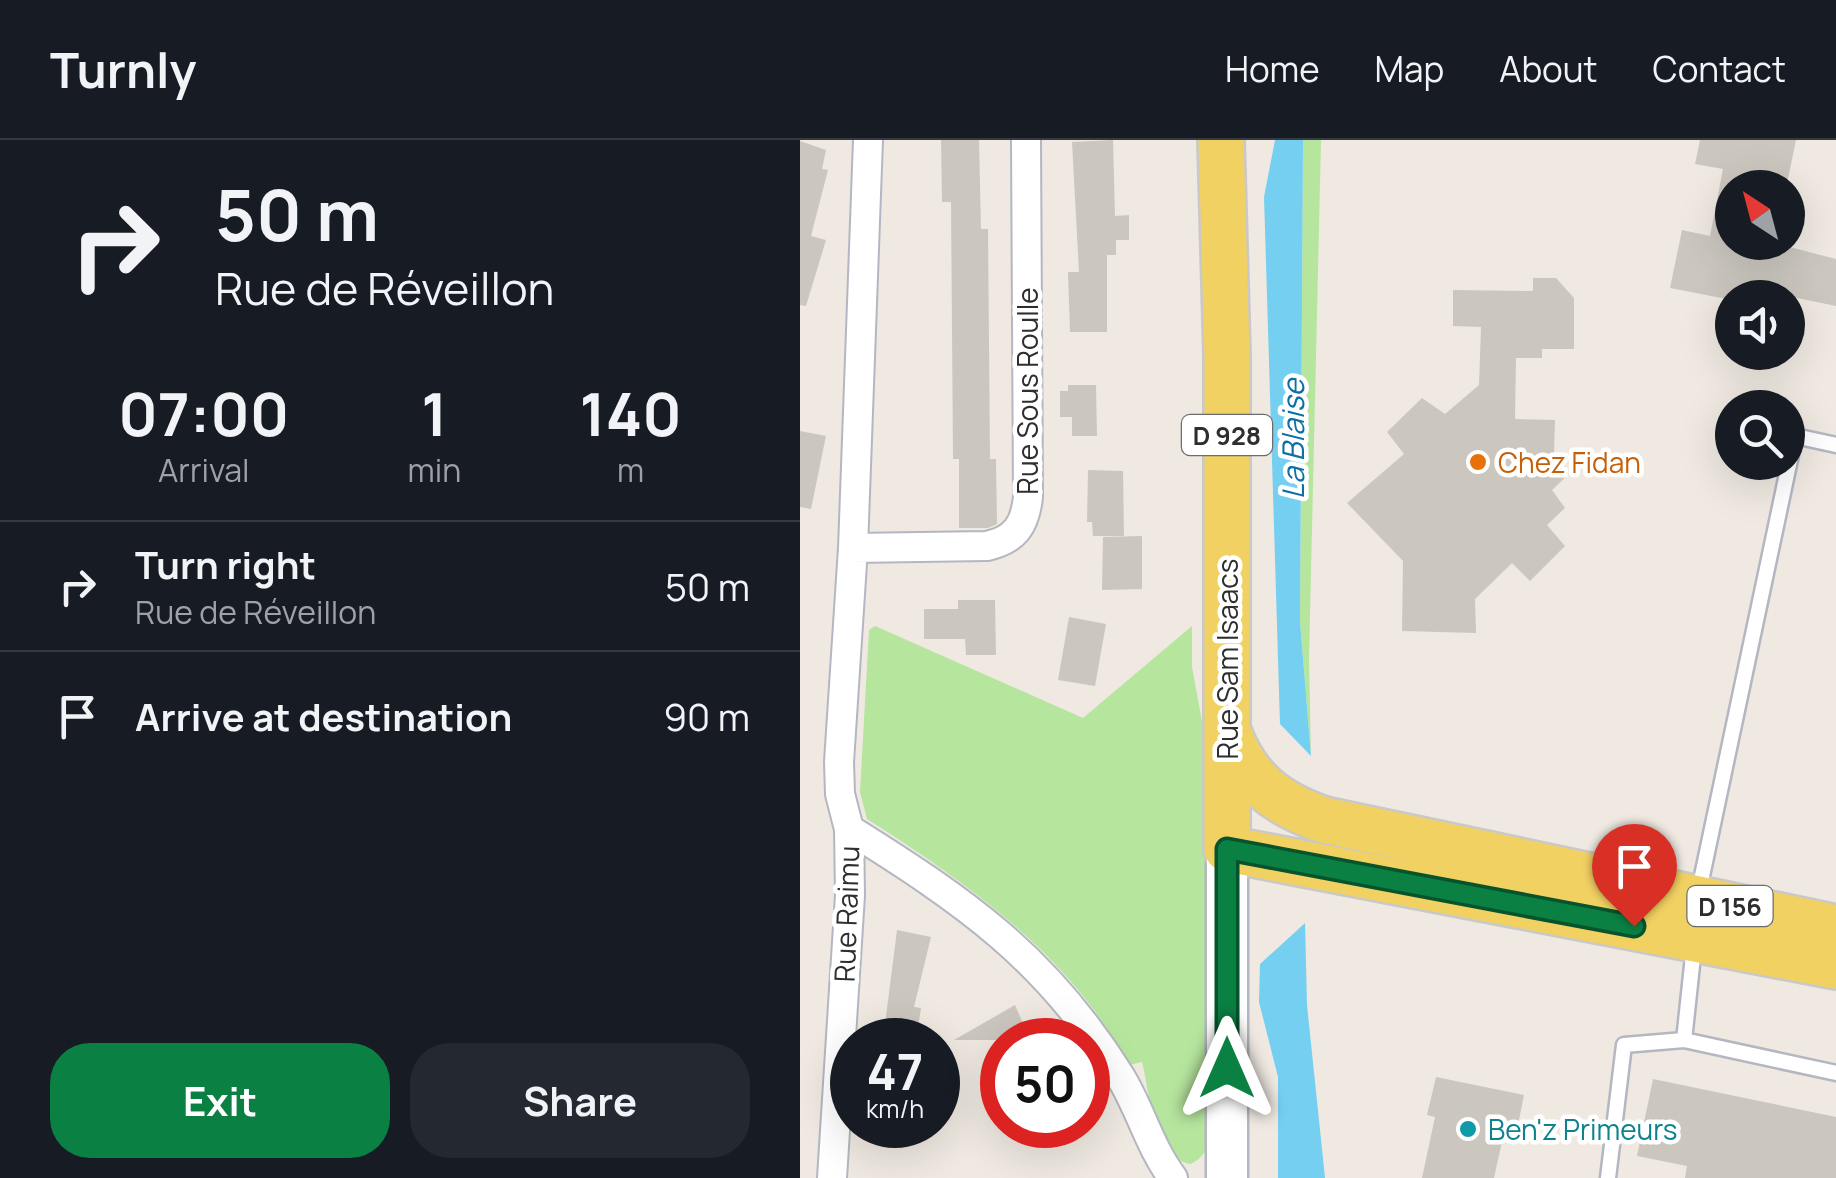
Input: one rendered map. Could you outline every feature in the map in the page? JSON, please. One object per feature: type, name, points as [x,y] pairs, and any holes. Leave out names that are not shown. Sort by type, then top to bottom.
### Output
[{"type":"main road","name":"Rue Sam Isaacs","points":[[1221,140],[1227,1178]]},
{"type":"main road","name":"D 156","points":[[1227,730],[1244,769],[1273,797],[1298,811],[1352,829],[1696,918],[1836,966]]},
{"type":"main road","name":"D 156","points":[[1227,834],[1352,829]]},
{"type":"main road","name":"D 156","points":[[1227,834],[1696,918],[1836,928]]},
{"type":"street","points":[[868,140],[852,548],[839,762],[840,794],[850,829],[958,897],[998,930],[1053,987],[1121,1078],[1173,1178]]},
{"type":"street","name":"Rue Sous Roulle","points":[[852,548],[986,546],[1014,535],[1024,519],[1029,354],[1026,140]]},
{"type":"street","name":"Rue Raimu","points":[[832,1178],[850,829]]},
{"type":"lane","points":[[1684,1040],[1696,918],[1796,436],[1836,445]]},
{"type":"lane","points":[[1608,1178],[1624,1045],[1684,1040],[1836,1073]]},
{"type":"green space","points":[[1303,140],[1321,140],[1309,659],[1311,756],[1300,622]]},
{"type":"green space","points":[[875,626],[1083,718],[1192,626],[1192,667],[1205,738],[1208,1131],[1205,1150],[1197,1160],[1190,1164],[1177,1159],[1160,1136],[1142,1062],[1129,1065],[1110,1034],[1110,1018],[1099,1018],[1048,956],[979,897],[867,819],[860,792],[869,630]]},
{"type":"water","name":"La Blaise","points":[[1275,140],[1303,140],[1300,622],[1311,756],[1280,724],[1264,197]]},
{"type":"water","points":[[1305,923],[1307,1005],[1325,1178],[1278,1178],[1278,1077],[1259,1002],[1260,964]]},
{"type":"building","points":[[941,140],[979,140],[981,229],[988,229],[990,459],[996,459],[997,524],[988,528],[959,528],[959,459],[953,459],[951,202],[942,202]]},
{"type":"building","points":[[1113,140],[1115,216],[1129,215],[1129,240],[1116,240],[1116,255],[1107,255],[1107,332],[1070,332],[1068,272],[1079,272],[1072,142]]},
{"type":"building","points":[[1700,140],[1796,140],[1790,170],[1723,170],[1695,164]]},
{"type":"building","points":[[800,141],[826,150],[822,169],[828,170],[811,236],[826,240],[806,306],[800,305]]},
{"type":"building","points":[[1715,210],[1715,260],[1805,260],[1805,251],[1836,259],[1836,306],[1805,300],[1805,280],[1715,280],[1715,297],[1670,288],[1682,230],[1710,236]]},
{"type":"building","name":"Chez Fidan","points":[[1533,278],[1556,278],[1574,298],[1574,349],[1542,349],[1542,358],[1516,358],[1515,419],[1555,420],[1554,455],[1571,472],[1552,490],[1565,508],[1547,525],[1565,546],[1530,581],[1512,563],[1475,599],[1476,633],[1402,631],[1403,561],[1347,503],[1404,454],[1387,432],[1422,398],[1445,414],[1479,385],[1481,327],[1453,326],[1453,290],[1533,291]]},
{"type":"building","points":[[1068,385],[1096,385],[1097,436],[1072,436],[1072,417],[1060,417],[1060,391],[1068,391]]},
{"type":"building","points":[[800,431],[826,436],[811,509],[800,507]]},
{"type":"building","points":[[1088,470],[1123,471],[1124,536],[1093,536],[1092,522],[1087,522]]},
{"type":"building","points":[[1142,536],[1142,589],[1102,590],[1103,537]]},
{"type":"building","points":[[958,600],[995,600],[996,655],[966,655],[965,639],[924,639],[924,609],[958,609]]},
{"type":"building","points":[[1069,617],[1106,624],[1095,686],[1058,680]]},
{"type":"building","points":[[897,930],[931,937],[914,1007],[921,1008],[919,1018],[886,1018]]},
{"type":"building","points":[[1015,1005],[1021,1018],[992,1018]]},
{"type":"building","points":[[980,1025],[980,1040],[960,1040]]},
{"type":"building","name":"Ben'z Primeurs","points":[[1436,1077],[1524,1095],[1517,1130],[1505,1128],[1494,1178],[1422,1178],[1435,1117],[1427,1115]]},
{"type":"building","points":[[1653,1079],[1836,1117],[1836,1178],[1685,1178],[1687,1166],[1637,1156]]},
{"type":"place","name":"Chez Fidan","points":[[1478,462]]},
{"type":"place","name":"Ben'z Primeurs","points":[[1468,1129]]},
{"type":"route","points":[[1227,1068],[1227,849],[1634,926]]}]
